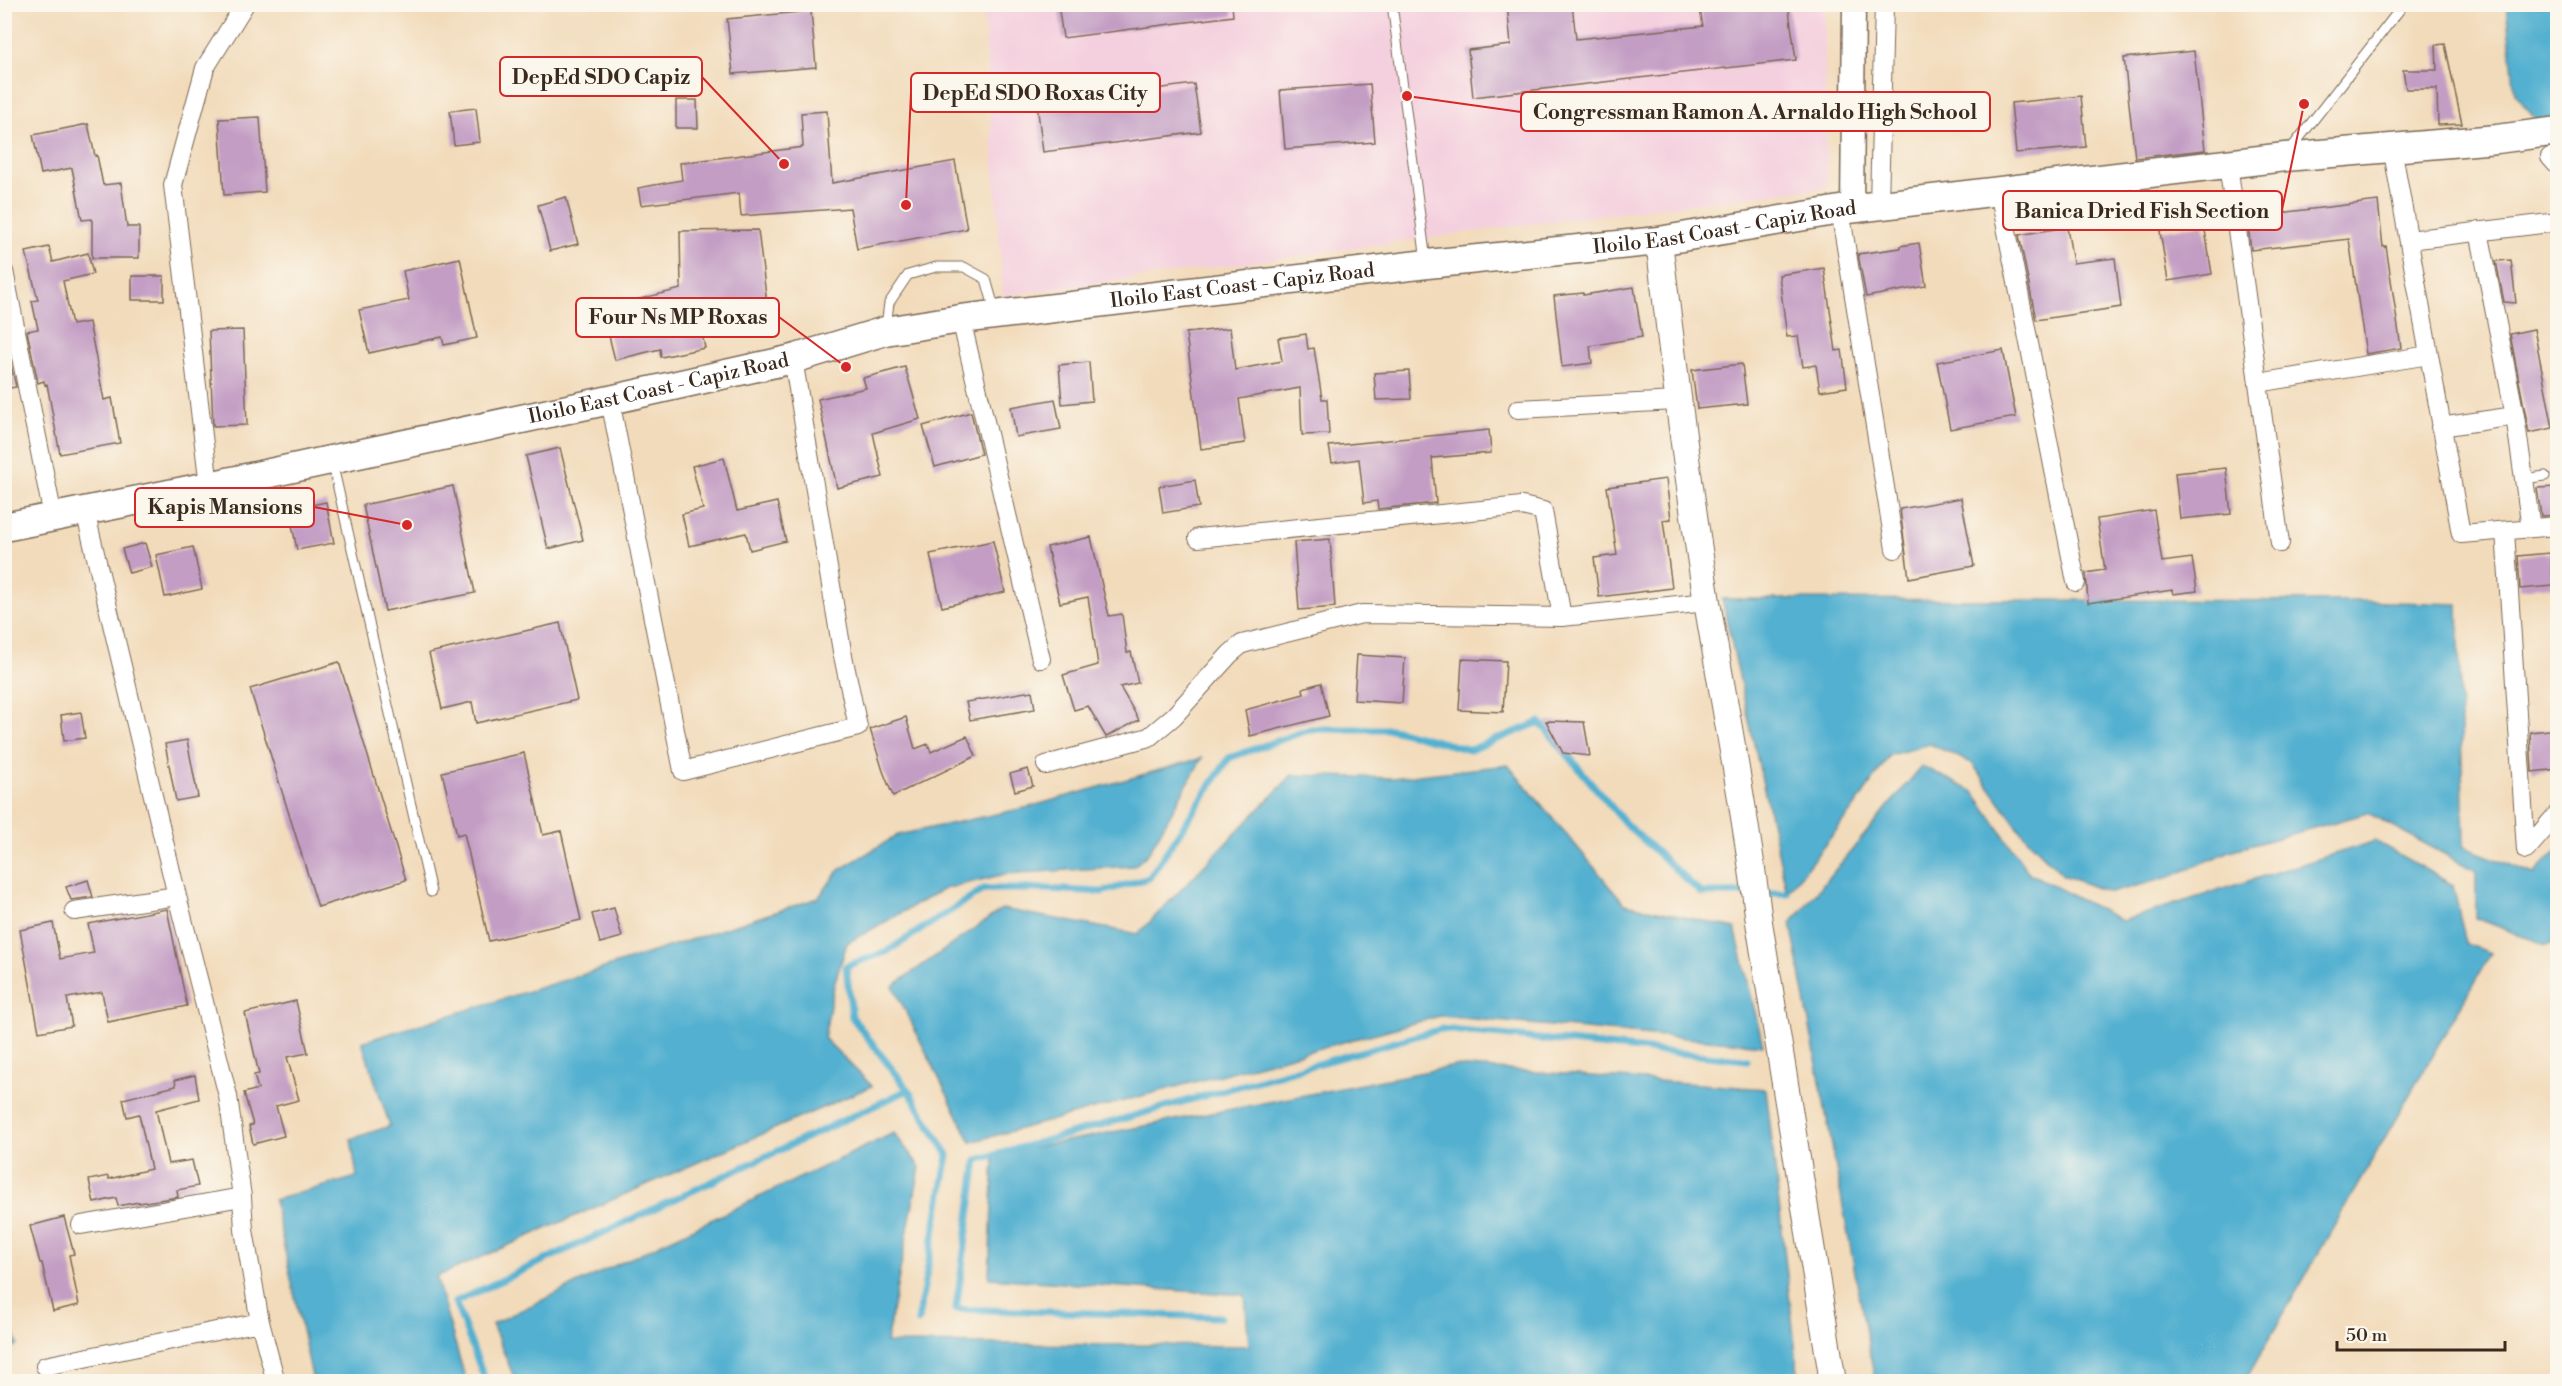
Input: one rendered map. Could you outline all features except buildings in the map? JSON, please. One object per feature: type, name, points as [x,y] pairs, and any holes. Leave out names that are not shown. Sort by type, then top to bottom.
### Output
[{"type":"main road","name":"Iloilo East Coast - Capiz Road","points":[[4,526],[209,486],[610,400],[793,359],[885,331],[961,319],[1427,264],[1659,241],[1857,208],[1999,190],[2285,157],[2496,139],[2558,130]]},
{"type":"main road","points":[[1659,241],[1677,401],[1707,602],[1750,848],[1833,1382]]},
{"type":"street","points":[[209,486],[173,185],[205,68],[245,4]]},
{"type":"street","points":[[1854,4],[1857,208],[1895,549]]},
{"type":"street","points":[[1857,208],[1884,4]]},
{"type":"street","points":[[2392,147],[2440,427],[2461,534],[2558,526]]},
{"type":"street","points":[[2228,164],[2280,543]]},
{"type":"street","points":[[1999,190],[2076,582]]},
{"type":"street","points":[[2409,240],[2479,231],[2557,226]]},
{"type":"street","points":[[2479,231],[2515,416],[2531,528]]},
{"type":"street","points":[[4,271],[53,517]]},
{"type":"street","points":[[961,319],[1041,659]]},
{"type":"street","points":[[2258,383],[2429,355]]},
{"type":"street","points":[[610,400],[683,771],[858,727],[842,651],[793,359]]},
{"type":"street","points":[[1518,409],[1677,401]]},
{"type":"street","points":[[2440,427],[2515,416]]},
{"type":"street","points":[[1198,538],[1522,506],[1543,511],[1562,617]]},
{"type":"street","points":[[85,511],[177,896],[228,1096],[242,1197],[244,1230],[260,1322],[276,1382]]},
{"type":"street","points":[[2505,531],[2526,850],[2558,813]]},
{"type":"street","points":[[1046,765],[1149,737],[1173,716],[1242,644],[1362,614],[1562,617],[1707,602]]},
{"type":"street","points":[[74,911],[177,896]]},
{"type":"street","points":[[81,1225],[242,1197]]},
{"type":"street","points":[[45,1366],[260,1322]]},
{"type":"lane","points":[[1392,4],[1427,264]]},
{"type":"lane","points":[[2285,157],[2404,4]]},
{"type":"lane","points":[[885,331],[889,303],[908,275],[936,267],[964,267],[986,279],[996,314]]},
{"type":"lane","points":[[331,460],[431,892]]},
{"type":"lane","points":[[2524,479],[2545,476]]},
{"type":"shaded area","points":[[983,5],[1824,5],[1827,187],[1530,224],[1003,296]]},
{"type":"water","points":[[2506,5],[2557,5],[2557,146],[2515,94]]},
{"type":"water","points":[[1722,599],[2360,601],[2458,604],[2464,847],[2534,874],[2557,850],[2557,942],[2546,945],[2476,918],[2476,871],[2368,813],[2230,851],[2170,877],[2110,893],[2063,875],[2022,833],[1972,763],[1930,744],[1890,755],[1853,809],[1787,893]]},
{"type":"water","points":[[1202,758],[1148,854],[1134,866],[1005,874],[944,889],[847,943],[834,985],[824,1038],[872,1086],[436,1277],[466,1381],[313,1381],[274,1200],[357,1177],[351,1139],[390,1126],[362,1042],[598,970],[818,898],[839,870],[898,835],[1029,807]]},
{"type":"water","points":[[1508,765],[1625,904],[1735,928],[1763,1045],[1440,1016],[971,1142],[893,986],[1002,909],[1138,934],[1292,775],[1392,778]]},
{"type":"water","points":[[1922,766],[1974,792],[2029,873],[2122,921],[2375,841],[2453,885],[2466,944],[2491,953],[2245,1381],[1875,1381],[1791,923]]},
{"type":"water","points":[[1455,1066],[1766,1089],[1799,1381],[516,1382],[492,1324],[894,1133],[920,1167],[886,1343],[1249,1346],[1245,1295],[989,1278],[994,1155]]},
{"type":"water","points":[[4,1290],[7,1292],[5,1303],[18,1345],[5,1351]]},
{"type":"waterway","points":[[486,1382],[455,1302],[908,1090],[852,1017],[846,966],[886,952],[984,889],[1102,892],[1149,878],[1229,758],[1311,729],[1392,729],[1470,750],[1540,722],[1625,823],[1701,893],[1787,893]]},
{"type":"waterway","points":[[1220,1317],[956,1309],[977,1160],[1441,1029],[1747,1060]]},
{"type":"waterway","points":[[908,1090],[948,1155],[918,1321]]},
{"type":"place","name":"Congressman Ramon A. Arnaldo High School","points":[[1407,96]]},
{"type":"place","name":"Banica Dried Fish Section","points":[[2304,104]]},
{"type":"place","name":"DepEd SDO Capiz","points":[[784,164]]},
{"type":"place","name":"DepEd SDO Roxas City","points":[[906,205]]},
{"type":"place","name":"Four Ns MP Roxas","points":[[846,367]]},
{"type":"place","name":"Kapis Mansions","points":[[407,525]]}]
